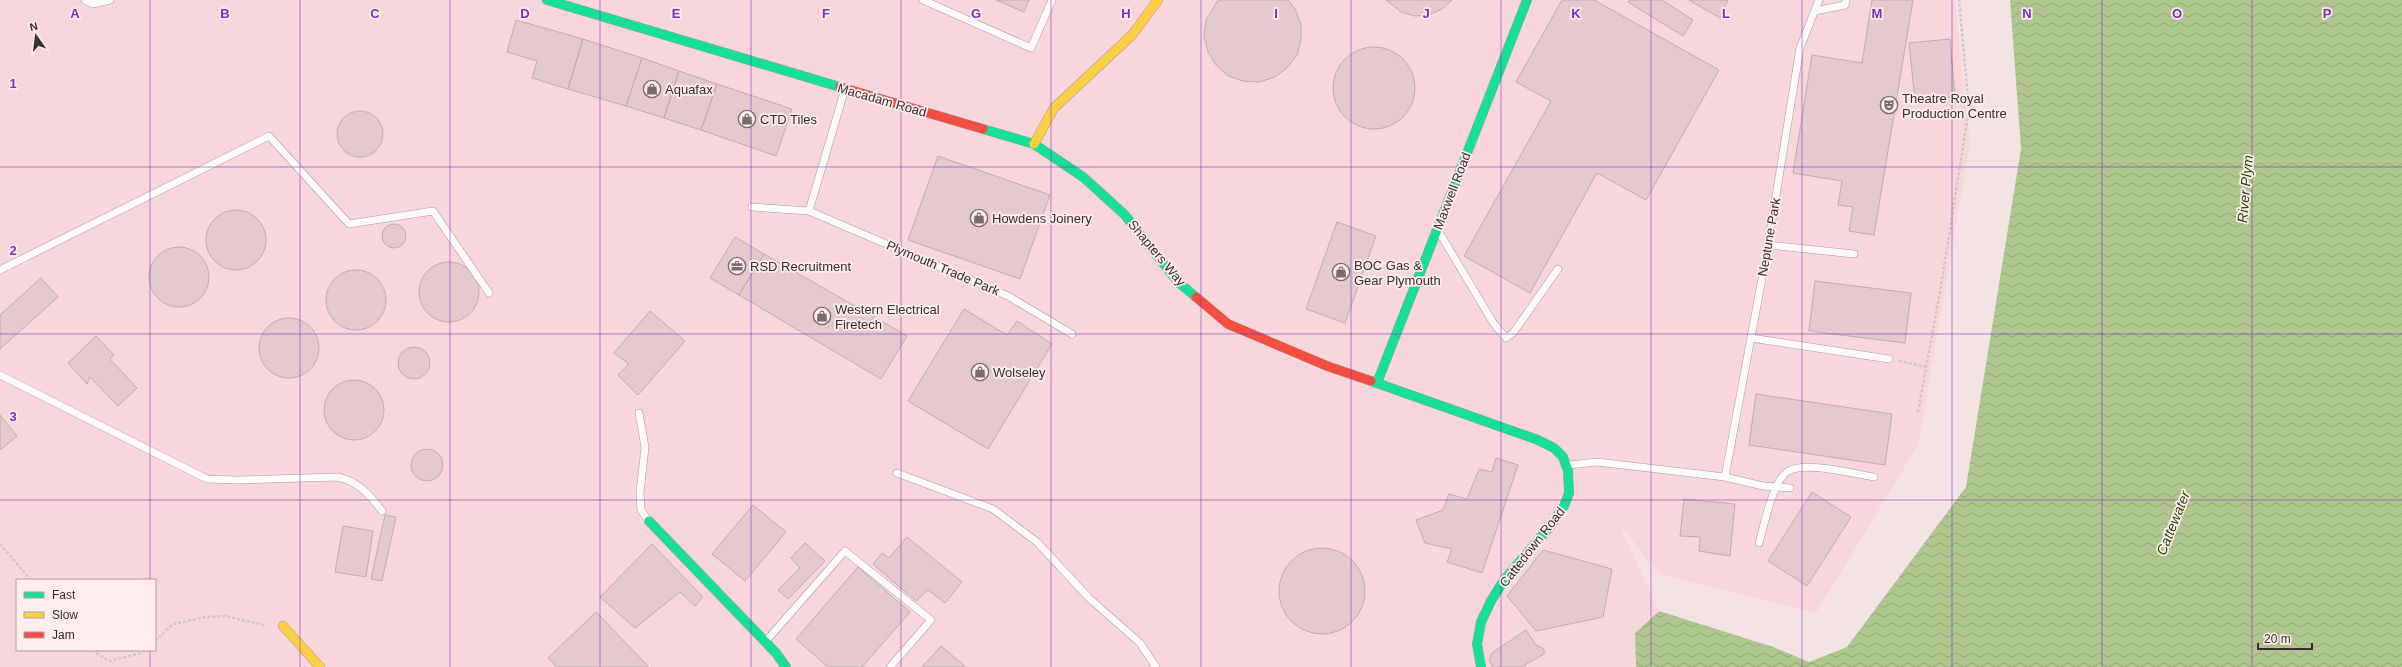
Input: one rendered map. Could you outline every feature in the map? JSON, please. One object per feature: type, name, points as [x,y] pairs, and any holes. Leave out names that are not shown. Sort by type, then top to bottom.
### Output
[{"type":"street","name":"Macadam Road","points":[[547,0],[716,48],[845,89],[1034,144]]},
{"type":"street","points":[[1034,144],[1054,108],[1132,35],[1158,0]]},
{"type":"street","name":"Maxwell Road","points":[[1377,383],[1526,0]]},
{"type":"street","name":"Shapters Way","points":[[1034,144],[1083,177],[1124,214],[1179,284],[1228,324],[1327,366],[1377,383]]},
{"type":"street","name":"Cattedown Road","points":[[1377,383],[1538,440],[1559,451],[1566,466],[1570,485],[1565,505],[1502,583],[1488,606],[1477,648],[1480,667]]},
{"type":"street","points":[[649,521],[765,642],[786,667]]},
{"type":"street","points":[[283,626],[320,667]]},
{"type":"lane","points":[[85,0],[93,4],[110,0]]},
{"type":"lane","points":[[923,0],[1030,48],[1052,0]]},
{"type":"lane","name":"Neptune Park","points":[[1724,477],[1768,245],[1800,48],[1819,0]]},
{"type":"lane","points":[[1815,11],[1845,6],[1846,0]]},
{"type":"lane","points":[[809,211],[845,89]]},
{"type":"lane","points":[[0,270],[269,136],[349,224],[433,211],[489,294]]},
{"type":"lane","name":"Plymouth Trade Park","points":[[752,207],[809,211],[1008,296],[1072,334]]},
{"type":"lane","points":[[1437,228],[1494,324],[1506,338],[1513,333],[1558,269]]},
{"type":"lane","points":[[1768,245],[1854,254]]},
{"type":"lane","points":[[1751,338],[1889,359]]},
{"type":"lane","points":[[0,375],[207,479],[238,480],[338,477],[352,480],[369,493],[382,511]]},
{"type":"lane","points":[[639,413],[645,447],[640,493],[641,510],[649,521]]},
{"type":"lane","points":[[1566,466],[1597,462],[1724,477],[1763,486],[1790,488]]},
{"type":"lane","points":[[1759,543],[1776,487],[1787,472],[1803,466],[1874,477]]},
{"type":"lane","points":[[897,473],[993,509],[1037,542],[1089,598],[1140,643],[1156,667]]},
{"type":"lane","points":[[765,642],[845,551],[931,620],[890,667]]},
{"type":"path","points":[[1918,412],[1969,109],[1959,0]]},
{"type":"path","points":[[1889,359],[1926,367]]},
{"type":"path","points":[[0,544],[30,579]]},
{"type":"path","points":[[156,640],[173,624],[206,617],[225,616],[255,624],[283,626]]},
{"type":"path","points":[[94,651],[109,661],[144,651]]},
{"type":"shaded area","points":[[0,0],[1955,0],[1970,144],[1918,445],[1816,613],[1658,574],[1619,523],[1658,610],[1635,632],[1637,667],[0,667]]},
{"type":"water","points":[[2010,0],[2402,0],[2402,667],[1636,667],[1635,633],[1659,611],[1773,647],[1809,662],[1847,647],[1966,487],[2021,149]]},
{"type":"building","points":[[996,0],[1029,0],[1024,12]]},
{"type":"building","points":[[1218,0],[1288,0],[1295,9],[1301,24],[1301,40],[1297,55],[1287,68],[1275,77],[1259,82],[1243,81],[1228,76],[1216,65],[1208,52],[1204,36],[1206,20]]},
{"type":"building","points":[[1386,0],[1452,0],[1442,9],[1429,15],[1415,16],[1401,12]]},
{"type":"building","points":[[1562,0],[1594,0],[1719,70],[1646,200],[1597,173],[1530,293],[1464,256],[1551,101],[1516,82]]},
{"type":"building","points":[[1630,0],[1662,0],[1693,20],[1683,36],[1628,2]]},
{"type":"building","points":[[1689,0],[1728,0],[1720,18]]},
{"type":"building","points":[[1872,0],[1913,0],[1874,235],[1849,231],[1853,207],[1838,205],[1842,181],[1793,173],[1812,55],[1862,63]]},
{"type":"building","points":[[516,20],[583,39],[568,89],[532,78],[537,61],[507,52]]},
{"type":"building","points":[[583,39],[642,58],[626,106],[568,89]]},
{"type":"building","points":[[1950,39],[1955,97],[1915,101],[1909,43]]},
{"type":"building","points":[[1374,47],[1390,50],[1403,59],[1412,72],[1415,88],[1412,104],[1403,117],[1390,126],[1374,129],[1358,126],[1345,117],[1336,104],[1333,88],[1336,72],[1345,59],[1358,50]]},
{"type":"building","name":"Aquafax","points":[[642,58],[679,71],[664,118],[626,106]]},
{"type":"building","points":[[679,71],[717,84],[701,130],[664,118]]},
{"type":"building","name":"CTD Tiles","points":[[717,84],[792,109],[776,156],[701,130]]},
{"type":"building","points":[[360,111],[373,115],[379,121],[383,134],[379,147],[373,153],[360,157],[347,153],[341,147],[337,134],[341,121],[347,115]]},
{"type":"building","name":"Howdens Joinery","points":[[938,156],[1050,195],[1020,279],[908,240]]},
{"type":"building","points":[[236,210],[253,215],[261,223],[266,240],[261,257],[253,265],[236,270],[219,265],[211,257],[206,240],[211,223],[219,215]]},
{"type":"building","name":"BOC Gas & Gear Plymouth","points":[[1337,222],[1376,236],[1345,323],[1306,309]]},
{"type":"building","points":[[394,224],[403,227],[406,236],[403,245],[394,248],[385,245],[382,236],[385,227]]},
{"type":"building","name":"RSD Recruitment","points":[[735,237],[764,254],[739,295],[710,278]]},
{"type":"building","points":[[179,247],[195,252],[200,256],[204,261],[209,277],[204,293],[200,298],[195,302],[179,307],[163,302],[158,298],[154,293],[149,277],[154,261],[158,256],[163,252]]},
{"type":"building","name":"Western Electrical Firetech","points":[[764,254],[907,336],[881,379],[739,295]]},
{"type":"building","points":[[449,262],[466,267],[474,275],[479,292],[474,309],[466,317],[449,322],[432,317],[424,309],[419,292],[424,275],[432,267]]},
{"type":"building","points":[[356,270],[373,275],[381,283],[386,300],[381,317],[373,325],[356,330],[339,325],[331,317],[326,300],[331,283],[339,275]]},
{"type":"building","points":[[41,278],[58,297],[0,349],[0,315]]},
{"type":"building","points":[[1815,281],[1911,293],[1905,343],[1809,331]]},
{"type":"building","name":"Wolseley","points":[[964,309],[1007,335],[1017,321],[1052,344],[988,449],[908,401]]},
{"type":"building","points":[[650,311],[685,341],[638,395],[618,375],[629,364],[614,353]]},
{"type":"building","points":[[289,318],[306,323],[314,331],[319,348],[314,365],[306,373],[289,378],[272,373],[264,365],[259,348],[264,331],[272,323]]},
{"type":"building","points":[[96,336],[114,355],[110,359],[137,388],[118,406],[90,377],[87,384],[68,363]]},
{"type":"building","points":[[411,347],[417,347],[426,351],[430,363],[426,375],[417,379],[411,379],[402,375],[398,366],[398,360],[402,351]]},
{"type":"building","points":[[354,380],[371,385],[379,393],[384,410],[379,427],[371,435],[354,440],[337,435],[329,427],[324,410],[329,393],[337,385]]},
{"type":"building","points":[[1756,394],[1892,414],[1885,465],[1749,445]]},
{"type":"building","points":[[0,415],[17,436],[0,450]]},
{"type":"building","points":[[424,449],[430,449],[439,453],[443,465],[439,477],[430,481],[424,481],[415,477],[411,468],[411,462],[415,453]]},
{"type":"building","points":[[1496,458],[1518,465],[1482,573],[1447,562],[1452,549],[1425,543],[1416,520],[1443,510],[1449,494],[1467,499],[1479,469],[1492,472]]},
{"type":"building","points":[[1812,492],[1851,517],[1807,586],[1768,561]]},
{"type":"building","points":[[1684,499],[1735,504],[1730,556],[1699,551],[1700,537],[1680,536]]},
{"type":"building","points":[[753,505],[786,532],[745,581],[712,554]]},
{"type":"building","points":[[385,515],[396,517],[382,581],[371,579]]},
{"type":"building","points":[[343,526],[373,531],[366,577],[335,572]]},
{"type":"building","points":[[907,537],[962,582],[945,603],[928,590],[916,601],[873,564],[882,553],[889,558]]},
{"type":"building","points":[[805,543],[825,561],[788,599],[778,590],[800,568],[791,558]]},
{"type":"building","points":[[652,544],[703,597],[695,606],[680,592],[635,628],[600,597]]},
{"type":"building","points":[[1322,548],[1338,551],[1346,555],[1358,567],[1362,575],[1365,591],[1362,607],[1358,615],[1346,627],[1338,631],[1322,634],[1306,631],[1298,627],[1286,615],[1282,607],[1279,591],[1282,575],[1286,567],[1298,555],[1306,551]]},
{"type":"building","points":[[1543,550],[1612,569],[1603,617],[1536,631],[1507,596]]},
{"type":"building","points":[[858,567],[910,612],[862,667],[828,667],[796,639]]},
{"type":"building","points":[[596,612],[649,667],[557,667],[548,658]]},
{"type":"building","points":[[1526,630],[1536,645],[1544,649],[1544,654],[1521,667],[1493,667],[1489,660],[1492,653]]},
{"type":"building","points":[[941,646],[966,667],[922,667]]},
{"type":"traffic: fast","points":[[547,0],[840,87]]},
{"type":"traffic: fast","points":[[1377,383],[1527,0]]},
{"type":"traffic: fast","points":[[983,129],[1034,144],[1083,177],[1124,214],[1179,283],[1196,297]]},
{"type":"traffic: fast","points":[[1371,381],[1538,440],[1554,448],[1563,457],[1568,471],[1569,493],[1564,506],[1552,524],[1504,580],[1491,601],[1481,622],[1477,644],[1481,667]]},
{"type":"traffic: fast","points":[[649,521],[776,653],[786,667]]},
{"type":"traffic: slow","points":[[1034,144],[1054,108],[1132,35],[1158,0]]},
{"type":"traffic: slow","points":[[283,626],[320,667]]},
{"type":"traffic: jam","points":[[840,87],[983,129]]},
{"type":"traffic: jam","points":[[1196,297],[1228,324],[1327,366],[1371,381]]},
{"type":"place","name":"Aquafax","points":[[652,89]]},
{"type":"place","name":"Theatre Royal Production Centre","points":[[1889,105]]},
{"type":"place","name":"CTD Tiles","points":[[747,119]]},
{"type":"place","name":"Howdens Joinery","points":[[979,218]]},
{"type":"place","name":"RSD Recruitment","points":[[737,266]]},
{"type":"place","name":"BOC Gas & Gear Plymouth","points":[[1341,272]]},
{"type":"place","name":"Western Electrical Firetech","points":[[822,316]]},
{"type":"place","name":"Wolseley","points":[[980,372]]},
{"type":"water label","name":"River Plym","points":[[2245,189]]},
{"type":"water label","name":"Cattewater","points":[[2173,523]]}]
